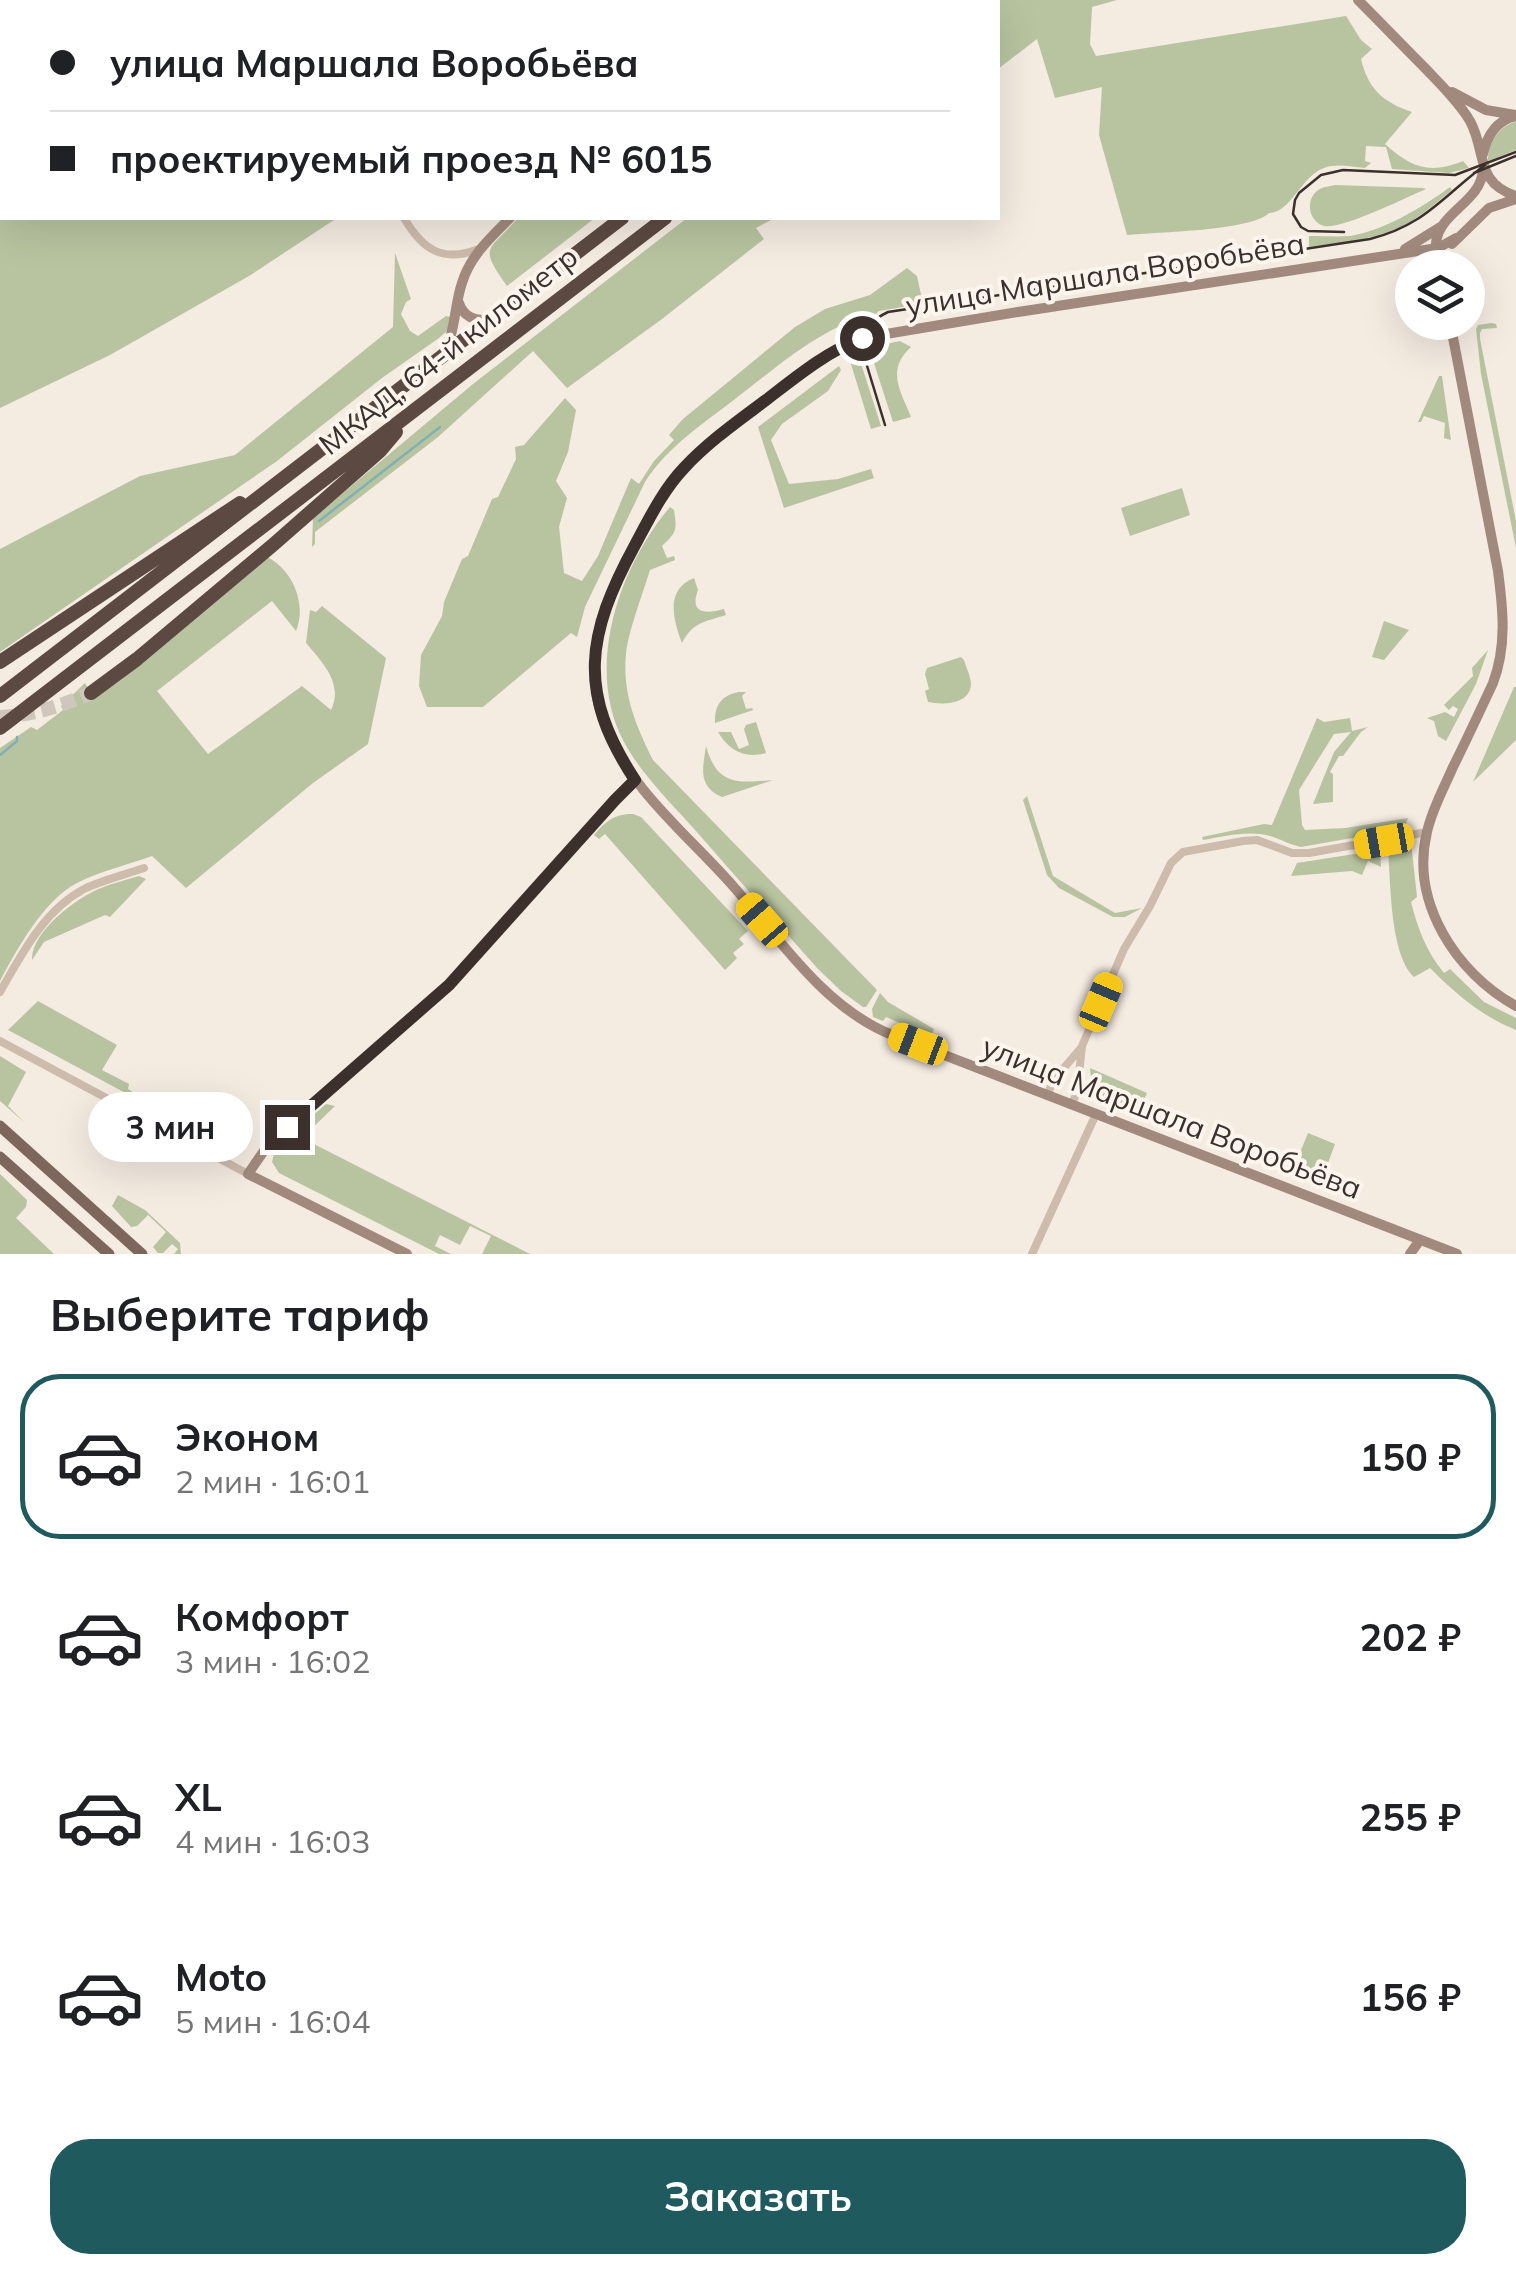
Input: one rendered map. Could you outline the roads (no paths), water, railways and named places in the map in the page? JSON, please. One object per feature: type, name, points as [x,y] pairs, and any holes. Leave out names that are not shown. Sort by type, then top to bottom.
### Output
[{"type":"highway","name":"МКАД, 64-й километр","points":[[275,484],[619,220]]},
{"type":"highway","name":"МКАД, 64-й километр","points":[[0,732],[18,714],[662,220]]},
{"type":"highway","points":[[91,692],[274,544],[380,451],[416,408]]},
{"type":"highway","points":[[1,662],[223,512],[275,484]]},
{"type":"highway","points":[[0,696],[275,484]]},
{"type":"main road","points":[[0,1123],[142,1254]]},
{"type":"main road","points":[[0,1157],[108,1254]]},
{"type":"street","points":[[1358,0],[1440,84],[1470,122],[1482,164],[1500,189],[1516,198]]},
{"type":"street","points":[[1440,84],[1477,107],[1516,115]]},
{"type":"street","points":[[1436,248],[1442,225],[1482,181],[1486,142],[1495,127],[1516,115]]},
{"type":"street","points":[[1448,250],[1488,208],[1516,198]]},
{"type":"street","points":[[405,220],[423,244],[437,253],[461,255],[479,250]]},
{"type":"street","points":[[440,358],[451,338],[462,281],[469,266],[508,220]]},
{"type":"street","name":"улица Маршала Воробьёва","points":[[1391,254],[1412,246],[1442,225]]},
{"type":"street","name":"улица Маршала Воробьёва","points":[[1456,238],[1436,248],[862,338],[821,359],[734,423],[676,477],[606,604],[598,633],[596,692],[605,726],[635,780],[812,977],[866,1022],[1457,1254]]},
{"type":"street","points":[[461,255],[469,266]]},
{"type":"street","points":[[458,300],[469,317],[482,320],[494,316]]},
{"type":"street","points":[[1453,340],[1498,571],[1502,644],[1493,683],[1442,790],[1427,832],[1426,883],[1442,932],[1459,959],[1471,973],[1516,1006]]},
{"type":"street","points":[[248,1174],[268,1145],[449,985],[635,780]]},
{"type":"street","points":[[1048,1095],[1052,1082],[1082,1046],[1124,949],[1163,876],[1183,852],[1258,840],[1292,853],[1309,853],[1427,832]]},
{"type":"street","points":[[0,992],[32,936],[62,904],[84,889],[144,868]]},
{"type":"street","points":[[0,1041],[407,1254]]},
{"type":"street","points":[[1072,1104],[1082,1046]]},
{"type":"street","points":[[1032,1254],[1096,1114]]},
{"type":"street","points":[[1410,1254],[1420,1240]]},
{"type":"waterway","points":[[319,521],[440,427]]},
{"type":"waterway","points":[[0,755],[17,737]]},
{"type":"tunnel","points":[[0,717],[47,709],[91,693]]},
{"type":"tram line","points":[[1344,232],[1308,231],[1293,214],[1299,193],[1321,175],[1343,170],[1455,175],[1516,152]]},
{"type":"tram line","points":[[1474,173],[1516,156]]},
{"type":"tram line","points":[[885,425],[861,346],[870,326],[888,312],[1370,239],[1419,218],[1485,165]]}]
